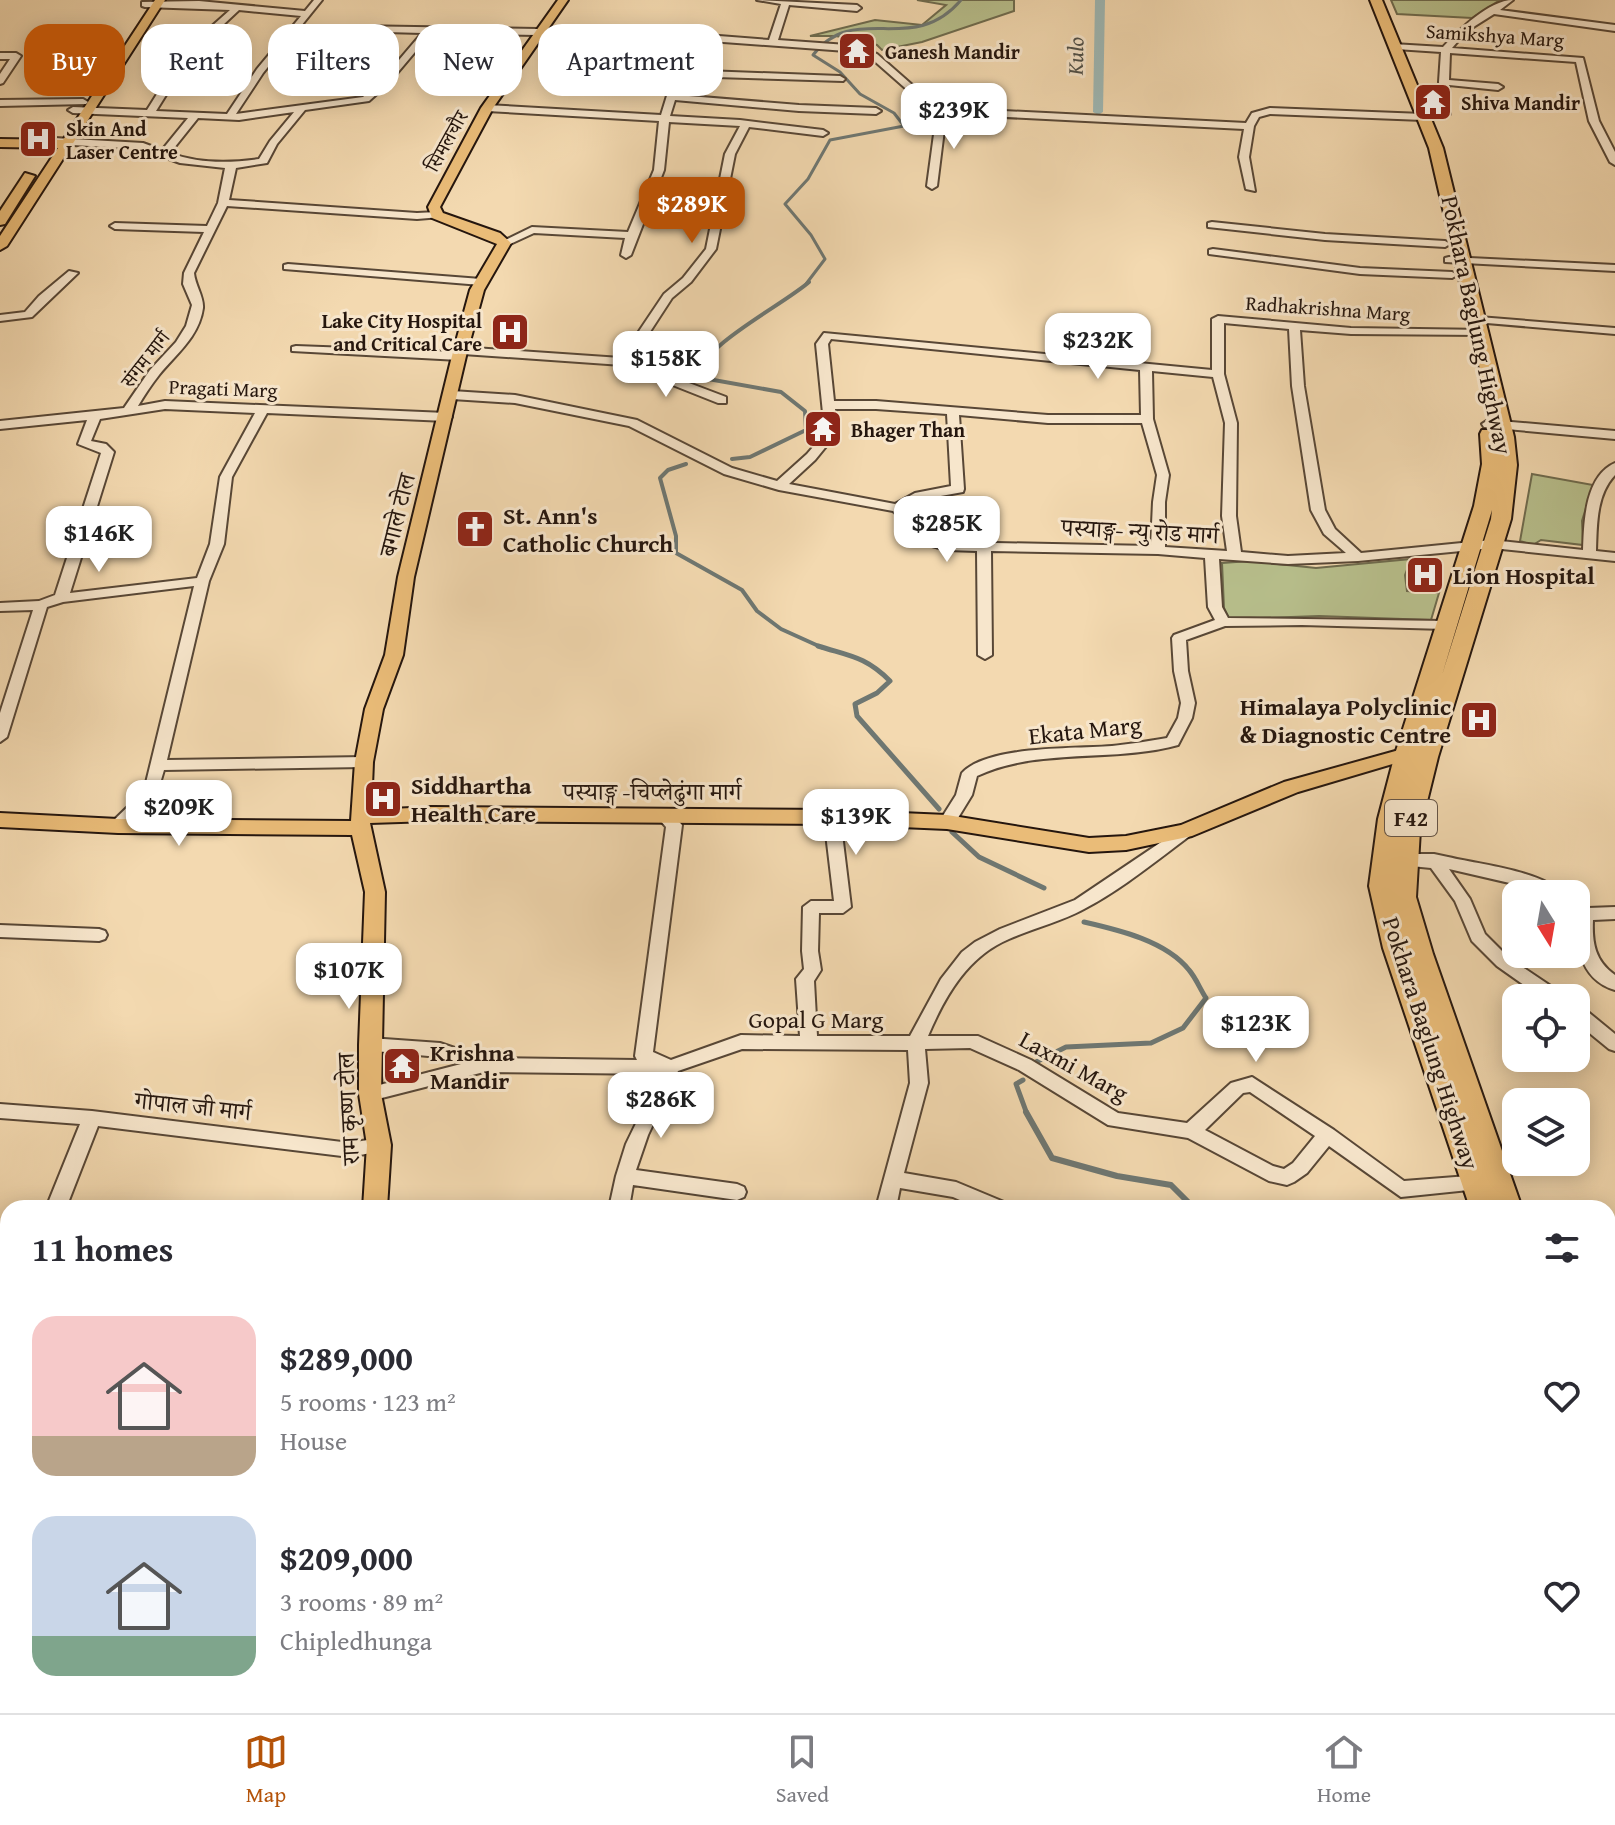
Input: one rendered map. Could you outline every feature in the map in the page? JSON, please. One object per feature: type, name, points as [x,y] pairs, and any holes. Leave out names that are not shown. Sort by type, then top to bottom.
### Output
[{"type":"highway","name":"Pokhara Baglung Highway","points":[[1364,0],[1416,117],[1436,148],[1453,260]]},
{"type":"highway","name":"Pokhara Baglung Highway","points":[[1376,0],[1396,46],[1453,260],[1476,328],[1496,425],[1508,465],[1501,519],[1482,545],[1445,625],[1394,859],[1381,886],[1396,948],[1486,1190]]},
{"type":"highway","name":"Pokhara Baglung Highway","points":[[1417,756],[1482,545]]},
{"type":"main road","name":"सिमलचौर","points":[[548,24],[563,0]]},
{"type":"main road","points":[[0,222],[59,142],[153,2]]},
{"type":"main road","name":"सिमलचौर","points":[[437,215],[434,207],[438,198],[487,108],[538,39]]},
{"type":"main road","points":[[0,143],[59,142]]},
{"type":"main road","points":[[0,246],[59,142]]},
{"type":"main road","points":[[437,215],[499,240]]},
{"type":"main road","name":"बगाले टोल","points":[[360,823],[364,762],[374,709],[394,655],[406,577],[460,353],[481,282],[499,240]]},
{"type":"main road","name":"पस्याङ्ग -चिप्लेढुंगा मार्ग","points":[[0,820],[118,826],[360,823],[431,814],[832,817],[947,822],[1089,845],[1126,843],[1185,831],[1291,787],[1417,756]]},
{"type":"main road","name":"राम कृष्ण टोल","points":[[360,823],[375,892],[370,1094],[379,1145],[376,1200]]},
{"type":"street","points":[[230,117],[237,102],[318,0]]},
{"type":"street","points":[[761,0],[857,8]]},
{"type":"street","points":[[1251,189],[1244,157],[1249,126],[1255,115],[1270,111],[1416,117],[1447,112],[1444,82],[1446,49],[1464,29],[1509,0]]},
{"type":"street","points":[[153,2],[306,14]]},
{"type":"street","points":[[773,41],[786,2]]},
{"type":"street","points":[[149,114],[187,53],[237,8]]},
{"type":"street","points":[[1492,11],[1615,28]]},
{"type":"street","points":[[723,39],[809,43],[870,53],[942,111],[1249,126]]},
{"type":"street","points":[[0,103],[83,106],[194,117],[301,110],[366,99],[415,46]]},
{"type":"street","name":"Samikshya Marg","points":[[1396,46],[1580,60],[1594,121],[1614,157]]},
{"type":"street","points":[[0,56],[16,56],[0,81]]},
{"type":"street","points":[[626,255],[630,235],[643,214],[658,173],[665,118],[679,73],[840,79]]},
{"type":"street","points":[[751,103],[765,76]]},
{"type":"street","points":[[1444,82],[1498,87]]},
{"type":"street","points":[[673,97],[876,111]]},
{"type":"street","points":[[487,108],[746,124],[823,133]]},
{"type":"street","points":[[59,142],[143,146],[180,160],[231,166],[263,161],[273,143],[301,110]]},
{"type":"street","points":[[932,186],[942,111]]},
{"type":"street","points":[[164,154],[194,117]]},
{"type":"street","points":[[624,362],[668,296],[687,280],[711,249],[730,154],[746,124]]},
{"type":"street","points":[[115,226],[210,229],[223,203],[231,166]]},
{"type":"street","points":[[223,203],[437,215]]},
{"type":"street","points":[[0,222],[15,224]]},
{"type":"street","points":[[1212,225],[1325,237],[1453,260],[1615,268]]},
{"type":"street","name":"संगम मार्ग","points":[[128,411],[192,326],[198,305],[189,284],[189,273],[210,229]]},
{"type":"street","points":[[499,240],[532,230],[630,235]]},
{"type":"street","points":[[1213,252],[1360,271],[1453,260]]},
{"type":"street","points":[[288,267],[481,282]]},
{"type":"street","points":[[0,318],[28,315],[73,273]]},
{"type":"street","name":"Radhakrishna Marg","points":[[1218,374],[1218,319],[1351,331],[1476,328],[1615,331]]},
{"type":"street","points":[[1294,324],[1298,386],[1318,510],[1329,531],[1358,557]]},
{"type":"street","points":[[779,486],[811,457],[831,433],[822,344],[828,335],[1218,374],[1231,423],[1229,516],[1235,557]]},
{"type":"street","points":[[296,349],[460,353],[624,362],[722,400]]},
{"type":"street","points":[[1146,368],[1147,419],[1163,475],[1158,550]]},
{"type":"street","points":[[452,395],[515,399],[633,423],[728,471],[779,486],[897,508],[914,497],[958,489],[953,412]]},
{"type":"street","name":"Pragati Marg","points":[[0,425],[95,416],[165,405],[446,417]]},
{"type":"street","points":[[829,405],[876,405],[1048,419],[1147,419]]},
{"type":"street","points":[[118,826],[151,793],[202,581],[217,544],[226,477],[264,408]]},
{"type":"street","points":[[61,598],[108,452],[102,447],[84,444],[95,416]]},
{"type":"street","points":[[1496,425],[1615,435]]},
{"type":"street","points":[[1589,554],[1591,513],[1603,480],[1615,467]]},
{"type":"street","name":"पस्याङ्ग- न्यु रोड मार्ग","points":[[897,508],[937,543],[984,547],[1158,550],[1288,560],[1358,557],[1482,545],[1615,557]]},
{"type":"street","points":[[984,547],[985,655]]},
{"type":"street","points":[[1212,555],[1216,615],[1223,622]]},
{"type":"street","points":[[0,607],[41,605],[61,598],[202,581]]},
{"type":"street","points":[[0,737],[41,605]]},
{"type":"street","name":"Ekata Marg","points":[[947,822],[964,795],[970,773],[986,764],[1173,742],[1185,718],[1188,703],[1181,671],[1179,638],[1223,622],[1445,625]]},
{"type":"street","points":[[158,765],[364,762]]},
{"type":"street","points":[[809,1041],[805,979],[813,970],[811,907],[843,907],[832,817]]},
{"type":"street","points":[[620,1200],[639,1136],[671,1067],[644,1056],[674,825],[666,818]]},
{"type":"street","name":"Gopal G Marg","points":[[370,1094],[484,1065],[671,1067],[741,1042],[916,1043],[943,989],[967,960],[992,939],[1078,906],[1118,881],[1185,831]]},
{"type":"street","points":[[1394,859],[1434,860],[1523,880]]},
{"type":"street","points":[[1434,860],[1462,899],[1478,937],[1503,962],[1535,984]]},
{"type":"street","points":[[1590,912],[1615,913]]},
{"type":"street","points":[[0,931],[99,935]]},
{"type":"street","points":[[1590,957],[1603,977],[1615,984]]},
{"type":"street","points":[[1590,1023],[1615,1044]]},
{"type":"street","name":"Laxmi Marg","points":[[916,1043],[972,1041],[1025,1065],[1114,1120],[1191,1131],[1269,1173],[1287,1177],[1300,1168],[1327,1135]]},
{"type":"street","points":[[888,1200],[919,1083],[916,1043]]},
{"type":"street","points":[[370,1045],[440,1050],[484,1065]]},
{"type":"street","points":[[1191,1131],[1237,1088],[1252,1084],[1401,1189],[1486,1190]]},
{"type":"street","name":"गोपाल जी मार्ग","points":[[0,1111],[92,1118],[350,1150],[379,1145]]},
{"type":"street","points":[[59,1200],[92,1118]]},
{"type":"street","points":[[625,1176],[737,1192]]},
{"type":"street","points":[[893,1179],[956,1190],[979,1200]]},
{"type":"green space","points":[[917,0],[1014,0],[1014,11],[922,42],[882,50],[877,45],[836,36],[810,36],[875,20],[922,25],[946,5]]},
{"type":"green space","points":[[1391,0],[1500,0],[1472,18],[1397,14]]},
{"type":"green space","points":[[1532,474],[1593,485],[1582,521],[1583,545],[1541,540],[1533,545],[1520,541]]},
{"type":"green space","points":[[1411,559],[1405,575],[1407,591],[1439,593],[1431,620],[1319,616],[1229,619],[1224,608],[1222,563],[1250,561],[1316,568]]},
{"type":"waterway","points":[[806,284],[825,259],[811,235],[785,204],[808,179],[830,140],[904,126],[894,113],[860,94],[840,72],[813,55],[829,39],[847,31],[923,25],[942,17],[961,0]]},
{"type":"waterway","name":"Kulo","points":[[1098,112],[1100,0]]},
{"type":"waterway","points":[[732,459],[750,457],[806,430],[805,411],[781,392],[697,377],[702,364],[728,339],[809,282]]},
{"type":"waterway","points":[[686,464],[668,470],[660,478],[676,536],[676,553],[742,590],[757,611],[781,629],[820,647]]},
{"type":"waterway","points":[[820,647],[864,662],[890,681],[877,693],[855,704],[857,716],[939,809]]},
{"type":"waterway","points":[[952,832],[979,857],[1044,888]]},
{"type":"waterway","points":[[1036,1062],[1066,1047],[1151,1043],[1183,1028],[1206,998],[1194,976],[1168,951],[1141,938],[1084,922]]},
{"type":"waterway","points":[[1023,1080],[1016,1084],[1027,1113]]},
{"type":"waterway","points":[[1027,1113],[1052,1158],[1117,1176],[1171,1185],[1186,1200]]},
{"type":"place","name":"Ganesh Mandir","points":[[857,51]]},
{"type":"place","name":"Shiva Mandir","points":[[1433,102]]},
{"type":"place","name":"Skin And Laser Centre","points":[[38,139]]},
{"type":"place","name":"Lake City Hospital and Critical Care","points":[[510,332]]},
{"type":"place","name":"Bhager Than","points":[[823,429]]},
{"type":"place","name":"St. Ann's Catholic Church","points":[[475,529]]},
{"type":"place","name":"Lion Hospital","points":[[1425,575]]},
{"type":"place","name":"Himalaya Polyclinic & Diagnostic Centre","points":[[1479,720]]},
{"type":"place","name":"Siddhartha Health Care","points":[[383,799]]},
{"type":"place","name":"Krishna Mandir","points":[[402,1066]]}]
